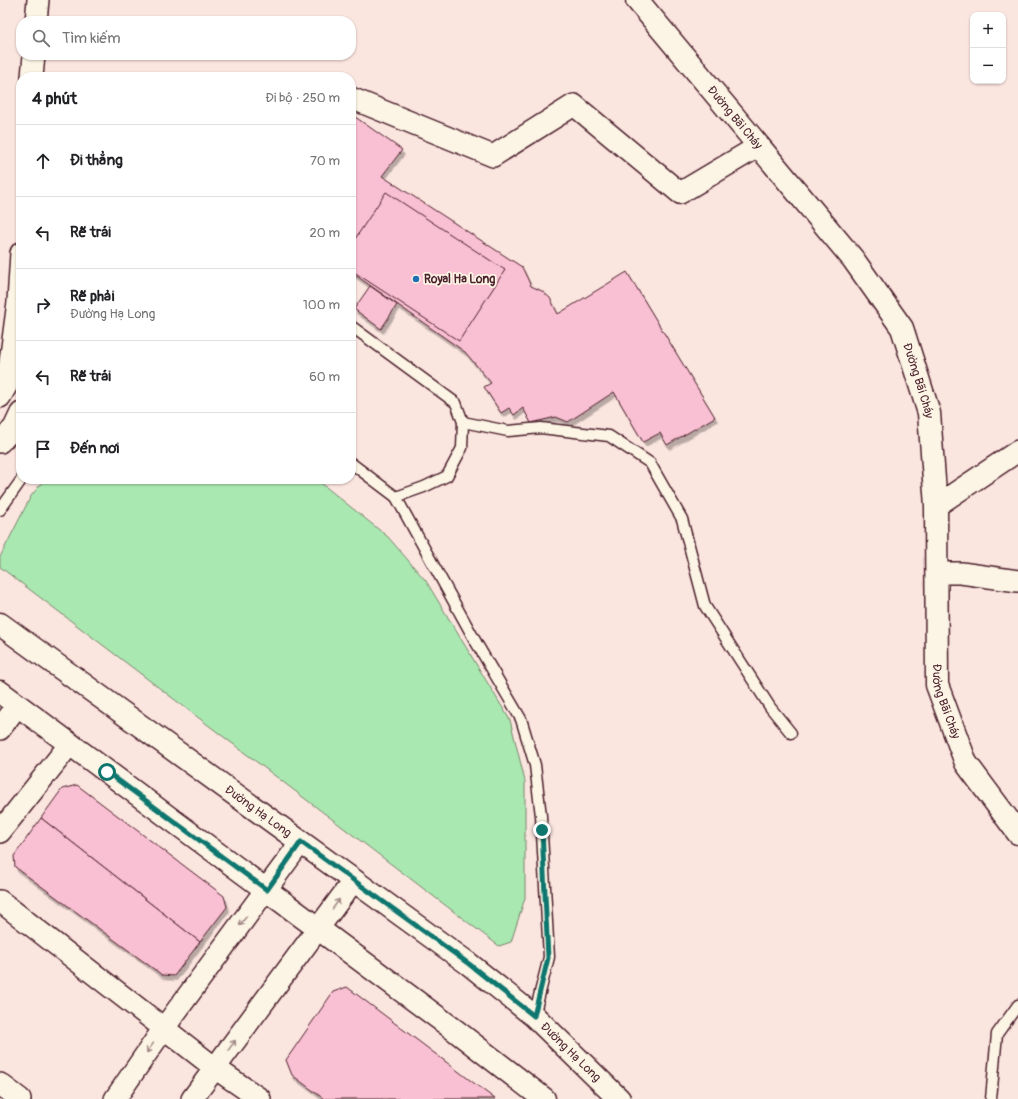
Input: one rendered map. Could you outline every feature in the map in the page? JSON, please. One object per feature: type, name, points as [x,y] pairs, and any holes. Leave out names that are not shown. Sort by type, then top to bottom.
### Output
[{"type":"main road","name":"Đường Bãi Cháy","points":[[637,0],[853,259],[902,328],[929,414],[936,506],[938,573],[937,685],[966,763],[1018,833]]},
{"type":"main road","name":"Đường Hạ Long","points":[[0,624],[469,964],[534,1016],[619,1099]]},
{"type":"main road","points":[[0,692],[318,928],[544,1099]]},
{"type":"street","points":[[36,16],[38,0]]},
{"type":"street","points":[[32,72],[34,60]]},
{"type":"street","points":[[356,100],[493,156],[574,104],[680,193],[759,146]]},
{"type":"street","points":[[0,397],[7,385],[16,317]]},
{"type":"street","points":[[0,442],[14,428],[16,424]]},
{"type":"street","points":[[936,506],[1018,451]]},
{"type":"street","points":[[938,573],[961,573],[1018,581]]},
{"type":"street","points":[[0,729],[18,706]]},
{"type":"street","points":[[0,832],[70,744]]},
{"type":"street","points":[[115,1099],[164,1028],[301,842]]},
{"type":"street","points":[[192,1099],[354,880]]},
{"type":"street","points":[[0,902],[215,1068],[260,1099]]},
{"type":"street","points":[[0,1084],[20,1099]]},
{"type":"lane","points":[[356,330],[456,403],[463,422],[462,448],[447,476],[424,487],[396,497]]},
{"type":"lane","points":[[463,422],[508,431],[541,428],[609,436],[650,463],[682,519],[705,606],[770,707],[792,733]]},
{"type":"lane","points":[[356,467],[396,497],[477,644],[521,719],[535,765],[541,816],[548,958],[534,1016]]},
{"type":"lane","points":[[0,510],[18,484]]},
{"type":"lane","points":[[991,1099],[997,1034],[1018,1004]]},
{"type":"green space","points":[[41,484],[322,484],[388,537],[426,581],[510,720],[525,781],[525,898],[511,942],[499,946],[0,567],[0,557],[31,496]]},
{"type":"building","points":[[356,118],[402,150],[382,176],[522,267],[531,286],[542,291],[550,298],[558,314],[627,272],[715,417],[667,445],[660,433],[643,442],[614,392],[568,422],[556,417],[531,423],[523,408],[514,415],[509,408],[501,413],[484,387],[491,383],[465,352],[356,276]]},
{"type":"building","points":[[386,192],[505,270],[459,341],[356,273],[356,237]]},
{"type":"building","points":[[370,286],[397,305],[381,329],[356,310],[356,306]]},
{"type":"building","points":[[77,785],[224,896],[227,907],[200,942],[41,818],[62,789]]},
{"type":"building","points":[[41,818],[200,942],[174,976],[162,975],[15,867],[14,856]]},
{"type":"building","points":[[347,987],[495,1099],[324,1099],[292,1075],[286,1060],[333,992]]},
{"type":"place","name":"Royal Ha Long","points":[[416,279]]},
{"type":"route","points":[[107,772],[267,890],[301,842],[469,964],[534,1016],[548,958],[542,830]]}]
